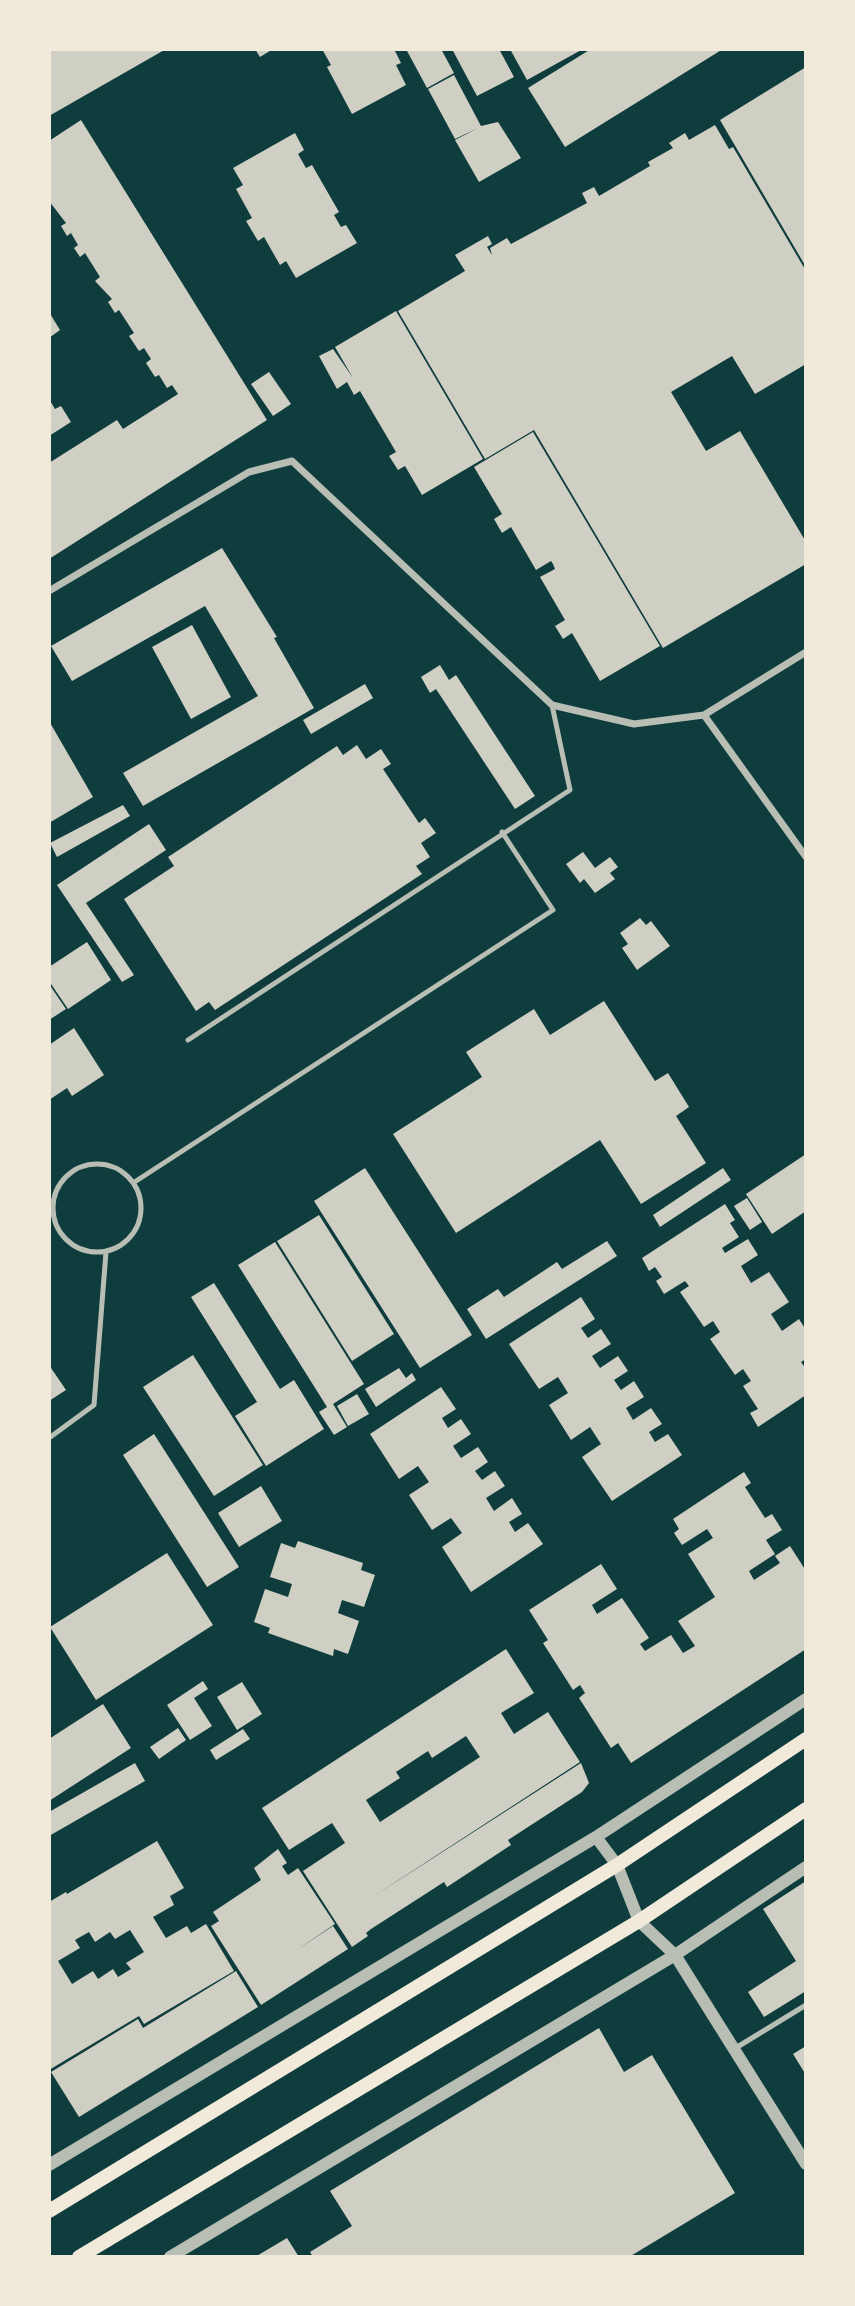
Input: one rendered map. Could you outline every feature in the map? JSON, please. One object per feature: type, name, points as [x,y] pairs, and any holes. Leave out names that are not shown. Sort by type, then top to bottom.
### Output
[{"type":"main road","points":[[49,2211],[617,1865],[806,1739]]},
{"type":"main road","points":[[79,2257],[639,1921],[806,1809]]},
{"type":"street","points":[[49,591],[249,472],[292,461],[552,705],[635,724],[704,715],[806,652]]},
{"type":"street","points":[[704,715],[806,857]]},
{"type":"street","points":[[49,2165],[596,1837],[806,1699]]},
{"type":"street","points":[[596,1837],[617,1865],[639,1921],[675,1955],[806,2164]]},
{"type":"street","points":[[170,2257],[675,1955],[806,1867]]},
{"type":"lane","points":[[188,1040],[570,790],[552,705]]},
{"type":"lane","points":[[133,1183],[553,910],[502,832]]},
{"type":"lane","points":[[88,1164],[106,1165],[121,1171],[133,1183],[140,1200],[141,1217],[134,1233],[122,1245],[106,1252],[89,1252],[72,1245],[60,1233],[54,1217],[54,1199],[60,1184],[72,1171],[88,1164]]},
{"type":"lane","points":[[49,1438],[94,1405],[106,1252]]},
{"type":"lane","points":[[734,2049],[806,2005]]},
{"type":"building","points":[[49,49],[166,49],[49,116]]},
{"type":"building","points":[[255,49],[273,49],[260,57]]},
{"type":"building","points":[[322,49],[394,49],[401,63],[396,65],[406,85],[352,114],[327,67],[331,65]]},
{"type":"building","points":[[406,49],[441,49],[454,73],[427,88]]},
{"type":"building","points":[[452,49],[499,49],[514,77],[477,96]]},
{"type":"building","points":[[510,49],[583,49],[527,80]]},
{"type":"building","points":[[591,49],[723,49],[565,147],[528,88]]},
{"type":"building","points":[[806,67],[806,267],[720,120]]},
{"type":"building","points":[[454,75],[481,126],[498,122],[521,158],[479,182],[455,140],[478,128],[455,139],[428,89]]},
{"type":"building","points":[[81,120],[267,420],[49,559],[49,463],[117,420],[123,429],[178,394],[172,385],[167,388],[159,375],[155,377],[146,363],[151,359],[144,348],[139,351],[129,336],[134,333],[119,310],[115,313],[108,302],[112,299],[95,281],[100,277],[85,253],[80,257],[74,248],[78,245],[71,233],[67,236],[61,226],[66,223],[49,201],[49,141]]},
{"type":"building","points":[[715,125],[729,149],[733,147],[806,271],[806,364],[755,394],[732,356],[671,392],[706,451],[740,431],[806,542],[806,564],[663,648],[534,430],[485,459],[398,311],[465,271],[455,255],[488,236],[492,244],[487,247],[492,255],[490,248],[507,238],[511,244],[587,203],[582,193],[594,187],[599,196],[650,166],[648,162],[673,148],[669,143],[685,133],[689,140]]},
{"type":"building","points":[[295,133],[304,150],[298,154],[306,168],[312,165],[339,212],[334,215],[341,227],[346,225],[357,243],[296,278],[286,261],[280,265],[264,237],[258,241],[246,221],[252,218],[236,189],[243,185],[233,168]]},
{"type":"building","points":[[396,311],[483,459],[422,495],[405,466],[398,470],[389,456],[396,452],[360,391],[354,395],[347,382],[337,389],[319,356],[333,349],[353,378],[335,347]]},
{"type":"building","points":[[49,312],[60,330],[49,338]]},
{"type":"building","points":[[269,372],[291,404],[273,416],[251,384]]},
{"type":"building","points":[[49,399],[55,409],[61,406],[71,422],[49,436]]},
{"type":"building","points":[[533,432],[660,646],[600,681],[572,633],[563,639],[555,626],[565,620],[540,577],[555,569],[553,564],[551,561],[536,570],[511,527],[502,533],[494,519],[502,514],[474,467]]},
{"type":"building","points":[[222,548],[277,637],[274,638],[314,708],[143,806],[123,773],[258,696],[205,606],[72,681],[51,646]]},
{"type":"building","points":[[192,625],[231,697],[191,719],[152,647]]},
{"type":"building","points":[[440,665],[449,680],[456,675],[535,796],[515,809],[436,689],[430,693],[421,677]]},
{"type":"building","points":[[365,684],[373,698],[311,734],[303,720]]},
{"type":"building","points":[[49,721],[93,797],[49,823]]},
{"type":"building","points":[[357,745],[366,759],[381,749],[391,764],[383,769],[419,823],[425,818],[436,833],[421,843],[430,857],[416,866],[422,874],[215,1010],[209,1002],[196,1011],[124,899],[174,866],[168,857],[337,746],[343,755]]},
{"type":"building","points":[[123,805],[130,816],[57,857],[50,843]]},
{"type":"building","points":[[149,824],[166,850],[86,903],[134,975],[122,982],[57,885]]},
{"type":"building","points":[[583,852],[595,868],[610,857],[618,867],[610,873],[615,879],[595,893],[584,879],[580,883],[566,864]]},
{"type":"building","points":[[640,918],[646,925],[651,921],[670,946],[637,970],[622,948],[628,944],[620,933]]},
{"type":"building","points":[[87,942],[111,980],[68,1009],[49,981],[49,967]]},
{"type":"building","points":[[49,984],[66,1009],[49,1020]]},
{"type":"building","points":[[604,1001],[655,1081],[668,1073],[689,1107],[676,1116],[706,1163],[641,1204],[600,1140],[456,1233],[393,1134],[482,1077],[466,1052],[534,1009],[550,1035]]},
{"type":"building","points":[[74,1028],[104,1075],[72,1096],[67,1088],[49,1100],[49,1045]]},
{"type":"building","points":[[806,1154],[806,1211],[772,1234],[746,1194]]},
{"type":"building","points":[[365,1168],[472,1335],[420,1368],[314,1201]]},
{"type":"building","points":[[723,1168],[731,1180],[660,1227],[653,1215]]},
{"type":"building","points":[[747,1198],[762,1222],[750,1230],[734,1206]]},
{"type":"building","points":[[725,1204],[735,1220],[730,1223],[739,1237],[722,1248],[725,1253],[748,1239],[758,1255],[741,1266],[751,1283],[769,1272],[789,1302],[771,1314],[782,1331],[799,1319],[806,1330],[806,1359],[801,1362],[806,1369],[806,1395],[758,1427],[750,1413],[758,1409],[743,1386],[751,1381],[743,1369],[735,1375],[710,1339],[720,1332],[713,1321],[704,1327],[680,1292],[689,1286],[685,1281],[664,1294],[656,1281],[662,1277],[655,1267],[649,1271],[642,1258]]},
{"type":"building","points":[[319,1215],[394,1334],[352,1361],[277,1241]]},
{"type":"building","points":[[607,1241],[617,1256],[486,1339],[467,1309],[498,1289],[504,1297],[557,1262],[562,1269]]},
{"type":"building","points":[[275,1242],[364,1384],[333,1404],[347,1427],[334,1435],[319,1412],[327,1407],[238,1265]]},
{"type":"building","points":[[214,1283],[280,1389],[294,1380],[324,1429],[266,1466],[235,1416],[257,1402],[191,1297]]},
{"type":"building","points":[[581,1297],[595,1319],[581,1328],[588,1338],[601,1329],[611,1344],[592,1356],[600,1368],[618,1356],[628,1371],[614,1380],[621,1390],[634,1381],[644,1397],[626,1408],[633,1420],[651,1408],[662,1424],[649,1432],[655,1442],[668,1434],[682,1455],[612,1501],[582,1457],[601,1444],[590,1427],[571,1440],[549,1405],[568,1393],[558,1377],[539,1389],[509,1344]]},
{"type":"building","points":[[193,1355],[263,1465],[214,1496],[143,1387]]},
{"type":"building","points":[[49,1365],[66,1390],[49,1401]]},
{"type":"building","points":[[399,1368],[406,1378],[412,1373],[416,1380],[376,1407],[365,1389]]},
{"type":"building","points":[[441,1387],[456,1409],[442,1418],[448,1428],[461,1419],[471,1434],[453,1446],[461,1458],[478,1447],[488,1462],[475,1471],[482,1480],[495,1471],[505,1486],[486,1498],[494,1511],[512,1498],[522,1514],[509,1522],[515,1532],[528,1523],[543,1544],[471,1592],[442,1547],[462,1533],[451,1518],[432,1530],[409,1495],[429,1482],[418,1466],[399,1479],[370,1434]]},
{"type":"building","points":[[357,1394],[369,1414],[348,1426],[337,1406]]},
{"type":"building","points":[[154,1434],[239,1567],[207,1587],[123,1455]]},
{"type":"building","points":[[744,1472],[751,1483],[745,1487],[765,1518],[772,1514],[782,1530],[766,1540],[775,1554],[749,1571],[754,1580],[780,1563],[775,1556],[790,1546],[806,1571],[806,1649],[631,1763],[618,1743],[611,1748],[579,1698],[585,1693],[580,1685],[573,1690],[543,1643],[548,1640],[529,1610],[601,1564],[617,1589],[592,1605],[597,1614],[622,1598],[649,1638],[640,1644],[645,1651],[671,1635],[683,1653],[695,1646],[678,1621],[715,1597],[688,1554],[713,1538],[707,1529],[682,1545],[674,1533],[679,1529],[673,1519]]},
{"type":"building","points":[[261,1486],[282,1521],[239,1547],[218,1513]]},
{"type":"building","points":[[298,1541],[363,1563],[361,1570],[375,1575],[364,1607],[342,1600],[338,1613],[359,1621],[348,1654],[334,1649],[333,1656],[268,1633],[270,1628],[254,1622],[265,1589],[288,1597],[292,1584],[270,1577],[281,1543],[295,1548]]},
{"type":"building","points":[[167,1553],[213,1625],[96,1700],[50,1627]]},
{"type":"building","points":[[506,1649],[534,1693],[501,1713],[514,1734],[548,1712],[580,1762],[371,1898],[581,1763],[589,1783],[582,1792],[508,1840],[511,1845],[447,1887],[444,1882],[371,1929],[366,1933],[368,1936],[352,1947],[303,1871],[345,1843],[332,1823],[289,1850],[262,1808]],"holes":[[[466,1736],[480,1757],[380,1822],[366,1800],[400,1778],[396,1772],[428,1751],[432,1758]]]},
{"type":"building","points":[[203,1681],[208,1689],[194,1698],[212,1726],[190,1740],[167,1705]]},
{"type":"building","points":[[242,1682],[262,1714],[237,1730],[217,1697]]},
{"type":"building","points":[[103,1704],[131,1748],[49,1801],[49,1739]]},
{"type":"building","points":[[178,1728],[186,1740],[159,1759],[150,1747]]},
{"type":"building","points":[[243,1729],[250,1739],[216,1760],[210,1750]]},
{"type":"building","points":[[135,1763],[145,1781],[49,1836],[49,1812]]},
{"type":"building","points":[[157,1841],[184,1888],[170,1896],[174,1905],[153,1917],[166,1938],[187,1926],[191,1933],[206,1924],[234,1971],[144,2024],[139,2016],[49,2070],[49,1902],[66,1892],[67,1894]],"holes":[[[130,1930],[144,1952],[126,1963],[131,1969],[118,1977],[113,1969],[98,1979],[93,1971],[72,1984],[58,1961],[80,1948],[75,1940],[89,1932],[95,1942],[110,1932],[115,1939]]]},
{"type":"building","points":[[278,1849],[287,1863],[282,1866],[288,1875],[298,1868],[335,1924],[295,1951],[333,1926],[348,1949],[261,2005],[211,1926],[219,1921],[213,1912],[261,1880],[254,1868]]},
{"type":"building","points":[[806,1881],[806,1991],[764,2017],[748,1992],[796,1961],[763,1909]]},
{"type":"building","points":[[236,1971],[258,2007],[79,2117],[51,2072],[138,2019],[143,2028]]},
{"type":"building","points":[[599,2028],[624,2072],[652,2055],[735,2193],[629,2257],[313,2257],[310,2252],[352,2226],[330,2191]]},
{"type":"building","points":[[806,2046],[806,2075],[793,2054]]},
{"type":"building","points":[[287,2238],[299,2257],[255,2257]]}]
